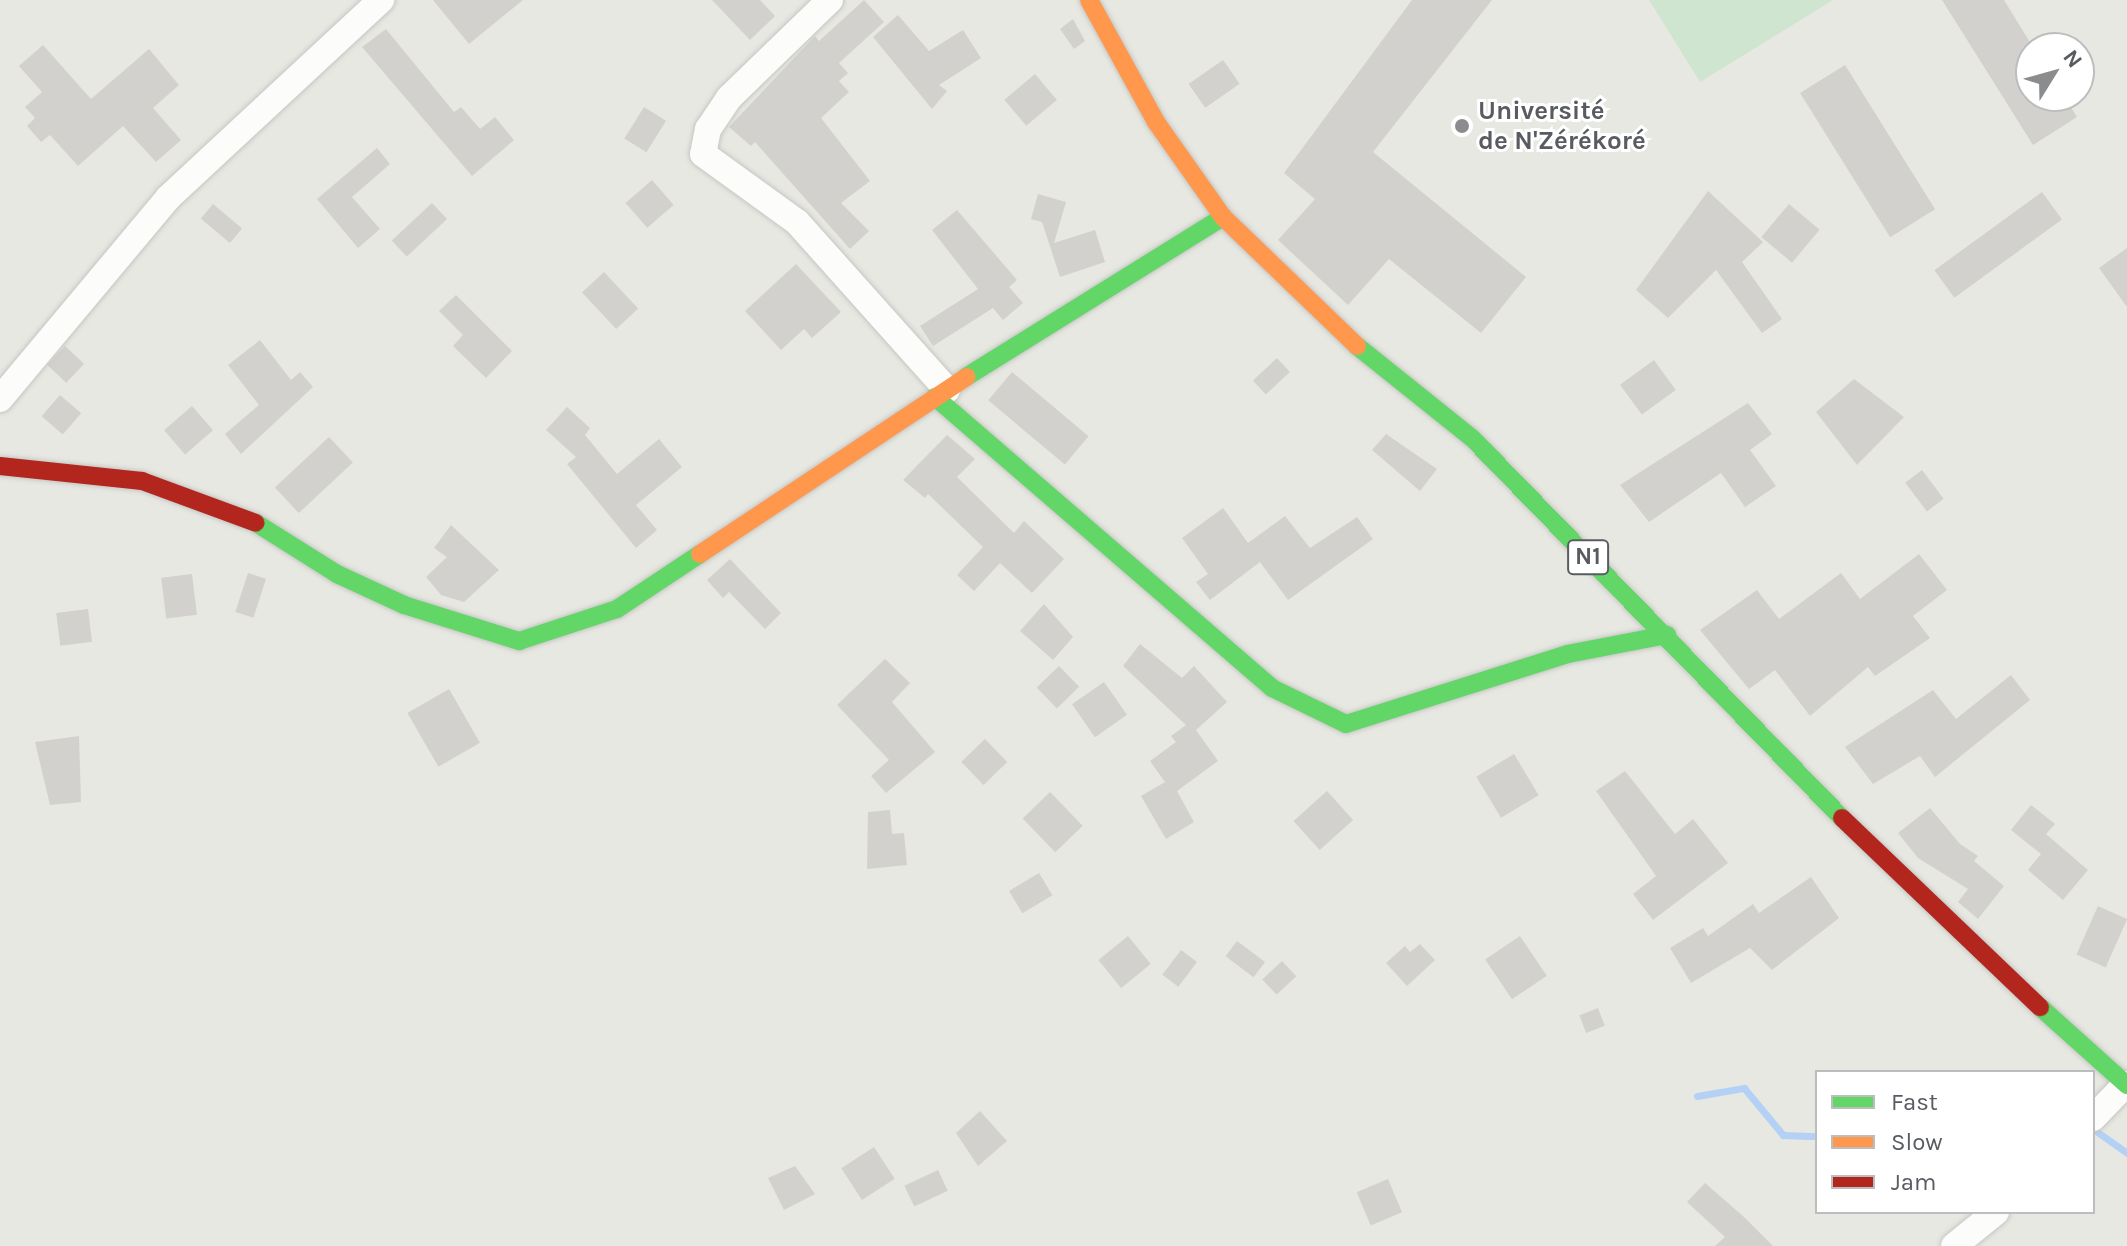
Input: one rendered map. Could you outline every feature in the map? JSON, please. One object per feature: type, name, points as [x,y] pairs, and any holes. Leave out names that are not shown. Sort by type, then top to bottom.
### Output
[{"type":"street","points":[[0,399],[168,198],[381,0]]},
{"type":"street","points":[[830,0],[729,98],[708,129],[703,154],[762,191],[797,222],[941,394],[1272,688],[1346,724],[1523,666],[1667,635]]},
{"type":"street","name":"N1","points":[[1089,0],[1156,122],[1223,217],[1327,322],[1472,438],[1934,912],[2126,1084]]},
{"type":"street","points":[[0,466],[142,481],[253,521],[337,574],[404,605],[519,641],[617,609],[941,394],[1223,217]]},
{"type":"street","points":[[2095,1116],[2126,1084]]},
{"type":"street","points":[[1954,1246],[1994,1214]]},
{"type":"green space","points":[[1649,0],[1833,0],[1700,82]]},
{"type":"building","points":[[433,0],[523,0],[469,44]]},
{"type":"building","points":[[712,0],[760,0],[775,16],[750,40]]},
{"type":"building","points":[[864,0],[884,22],[839,63],[848,73],[839,81],[849,92],[821,118],[870,181],[841,203],[869,231],[850,249],[755,142],[751,146],[729,127],[815,36],[819,41]]},
{"type":"building","points":[[1412,0],[1492,0],[1373,152],[1526,277],[1481,333],[1389,259],[1348,305],[1278,240],[1315,199],[1284,173]]},
{"type":"building","points":[[1942,0],[2004,0],[2024,32],[2015,32],[2015,112],[2074,112],[2077,117],[2033,145]]},
{"type":"building","points":[[898,15],[929,51],[963,30],[981,58],[939,85],[947,91],[932,109],[873,37]]},
{"type":"building","points":[[1073,19],[1085,41],[1074,49],[1060,29]]},
{"type":"building","points":[[386,29],[454,112],[461,107],[480,129],[495,117],[514,140],[472,176],[362,47]]},
{"type":"building","points":[[43,45],[91,99],[149,49],[179,85],[153,108],[181,140],[156,162],[123,126],[78,166],[50,135],[41,142],[27,126],[35,118],[25,107],[42,92],[19,66]]},
{"type":"building","points":[[1223,60],[1240,84],[1205,108],[1189,84]]},
{"type":"building","points":[[1845,65],[1935,209],[1890,237],[1800,93]]},
{"type":"building","points":[[1035,74],[1057,100],[1026,126],[1004,100]]},
{"type":"building","points":[[644,107],[666,121],[646,152],[624,138]]},
{"type":"building","points":[[377,148],[390,164],[352,197],[380,229],[358,248],[317,199]]},
{"type":"building","points":[[652,180],[674,205],[647,228],[626,203]]},
{"type":"building","points":[[1708,191],[1763,242],[1742,262],[1782,319],[1762,333],[1716,270],[1668,318],[1636,290]]},
{"type":"building","points":[[2042,192],[2062,220],[1954,298],[1934,270]]},
{"type":"building","points":[[1038,194],[1066,202],[1054,243],[1095,230],[1105,262],[1060,277],[1042,222],[1031,219]]},
{"type":"building","points":[[432,203],[447,219],[407,257],[392,241]]},
{"type":"building","points":[[213,204],[242,228],[230,243],[201,219]]},
{"type":"building","points":[[1789,204],[1820,230],[1792,263],[1761,237]]},
{"type":"building","points":[[957,210],[1017,280],[1009,287],[1023,303],[1003,320],[993,308],[933,346],[920,326],[978,289],[932,230]]},
{"type":"building","points":[[2127,248],[2127,307],[2099,268]]},
{"type":"building","points":[[796,264],[841,312],[812,338],[804,329],[781,350],[745,311]]},
{"type":"building","points":[[604,272],[638,309],[616,329],[582,292]]},
{"type":"building","points":[[456,295],[512,351],[486,378],[453,346],[463,335],[439,311]]},
{"type":"building","points":[[260,340],[291,380],[300,372],[313,387],[241,454],[225,434],[259,405],[228,365]]},
{"type":"building","points":[[65,346],[84,364],[66,383],[47,365]]},
{"type":"building","points":[[1277,358],[1290,372],[1266,394],[1253,381]]},
{"type":"building","points":[[1654,360],[1676,390],[1642,415],[1620,385]]},
{"type":"building","points":[[1012,372],[1089,436],[1065,465],[988,400]]},
{"type":"building","points":[[1854,379],[1904,417],[1857,465],[1816,412]]},
{"type":"building","points":[[60,395],[81,413],[63,435],[42,416]]},
{"type":"building","points":[[1748,403],[1772,434],[1750,450],[1776,486],[1745,507],[1721,473],[1649,522],[1620,485]]},
{"type":"building","points":[[192,406],[213,430],[185,454],[164,430]]},
{"type":"building","points":[[567,407],[590,428],[585,435],[617,474],[659,439],[682,467],[636,505],[657,530],[636,548],[567,464],[576,457],[546,430]]},
{"type":"building","points":[[1386,434],[1437,469],[1420,491],[1372,450]]},
{"type":"building","points":[[947,435],[975,459],[957,477],[1014,533],[1024,521],[1064,559],[1032,593],[1000,563],[974,591],[957,575],[983,547],[928,494],[925,498],[903,480]]},
{"type":"building","points":[[329,437],[353,463],[299,513],[275,487]]},
{"type":"building","points":[[1922,470],[1944,499],[1927,511],[1905,483]]},
{"type":"building","points":[[1223,508],[1248,543],[1285,516],[1310,548],[1357,517],[1373,539],[1288,600],[1260,562],[1210,600],[1196,582],[1208,574],[1182,538]]},
{"type":"building","points":[[451,525],[499,570],[464,602],[441,595],[426,577],[447,557],[434,548]]},
{"type":"building","points":[[1919,554],[1947,590],[1913,616],[1930,638],[1875,676],[1868,667],[1810,716],[1775,670],[1749,689],[1700,630],[1757,590],[1779,619],[1841,573],[1860,599]]},
{"type":"building","points":[[730,559],[781,613],[765,629],[729,592],[723,598],[707,580]]},
{"type":"building","points":[[248,573],[266,579],[253,618],[235,612]]},
{"type":"building","points":[[192,574],[197,615],[166,618],[161,578]]},
{"type":"building","points":[[1044,604],[1073,637],[1053,660],[1020,631]]},
{"type":"building","points":[[88,609],[92,642],[60,646],[56,613]]},
{"type":"building","points":[[1140,644],[1182,678],[1194,666],[1227,702],[1196,730],[1218,761],[1177,791],[1194,822],[1166,839],[1141,796],[1165,782],[1150,761],[1176,742],[1171,736],[1186,725],[1123,666]]},
{"type":"building","points":[[885,659],[910,683],[892,702],[935,752],[886,793],[871,776],[889,760],[837,705]]},
{"type":"building","points":[[1059,666],[1079,687],[1057,708],[1037,688]]},
{"type":"building","points":[[2011,675],[2030,700],[1935,777],[1920,756],[1873,784],[1845,747],[1933,690],[1956,719]]},
{"type":"building","points":[[1104,682],[1127,715],[1095,737],[1072,704]]},
{"type":"building","points":[[449,689],[480,743],[438,767],[407,713]]},
{"type":"building","points":[[79,736],[81,802],[50,805],[35,742]]},
{"type":"building","points":[[985,739],[1007,762],[983,785],[961,762]]},
{"type":"building","points":[[1514,754],[1539,795],[1501,818],[1476,777]]},
{"type":"building","points":[[1625,771],[1675,834],[1693,819],[1728,863],[1653,920],[1633,894],[1656,876],[1596,791]]},
{"type":"building","points":[[1327,791],[1353,820],[1320,850],[1294,821]]},
{"type":"building","points":[[1050,792],[1083,826],[1055,852],[1023,818]]},
{"type":"building","points":[[2031,805],[2055,824],[2046,834],[2088,870],[2063,900],[2028,870],[2041,854],[2011,830]]},
{"type":"building","points":[[1930,808],[1960,844],[1978,856],[1974,861],[2004,886],[1978,919],[1958,902],[1968,889],[1918,858],[1898,833]]},
{"type":"building","points":[[890,810],[892,834],[904,833],[907,865],[867,869],[868,812]]},
{"type":"building","points":[[1039,873],[1052,895],[1022,913],[1009,891]]},
{"type":"building","points":[[1811,877],[1839,918],[1772,970],[1750,948],[1691,983],[1670,948],[1703,928],[1708,936],[1753,904],[1759,913]]},
{"type":"building","points":[[2098,906],[2127,919],[2106,967],[2076,954]]},
{"type":"building","points":[[1128,936],[1151,964],[1121,988],[1098,960]]},
{"type":"building","points":[[1520,936],[1547,976],[1512,999],[1485,959]]},
{"type":"building","points":[[1237,941],[1265,962],[1254,977],[1226,956]]},
{"type":"building","points":[[1420,944],[1435,960],[1407,986],[1386,963],[1405,946],[1410,952]]},
{"type":"building","points":[[1181,950],[1197,962],[1178,987],[1162,975]]},
{"type":"building","points":[[1282,961],[1296,976],[1277,995],[1262,979]]},
{"type":"building","points":[[1598,1008],[1605,1026],[1586,1033],[1579,1015]]},
{"type":"building","points":[[980,1111],[1007,1141],[978,1166],[956,1133]]},
{"type":"building","points":[[874,1147],[895,1179],[862,1200],[841,1168]]},
{"type":"building","points":[[795,1166],[815,1194],[784,1210],[768,1178]]},
{"type":"building","points":[[938,1170],[948,1191],[914,1206],[904,1186]]},
{"type":"building","points":[[1388,1179],[1402,1212],[1371,1225],[1357,1192]]},
{"type":"building","points":[[1705,1183],[1773,1246],[1715,1246],[1725,1237],[1687,1202]]},
{"type":"waterway","points":[[1697,1096],[1744,1088],[1783,1135],[1815,1136]]},
{"type":"waterway","points":[[2095,1130],[2127,1153]]},
{"type":"traffic: fast","points":[[966,377],[1223,217]]},
{"type":"traffic: fast","points":[[1357,346],[1472,438],[1842,818]]},
{"type":"traffic: fast","points":[[935,397],[1272,688],[1346,724],[1568,654],[1667,635]]},
{"type":"traffic: fast","points":[[256,523],[337,574],[404,605],[519,641],[617,609],[700,554]]},
{"type":"traffic: fast","points":[[2040,1007],[2127,1085]]},
{"type":"traffic: slow","points":[[1089,0],[1156,122],[1223,217],[1357,346]]},
{"type":"traffic: slow","points":[[700,554],[966,377]]},
{"type":"traffic: jam","points":[[0,466],[142,481],[256,523]]},
{"type":"traffic: jam","points":[[1842,818],[2040,1007]]},
{"type":"place","name":"Université de N'Zérékoré","points":[[1462,126]]}]
